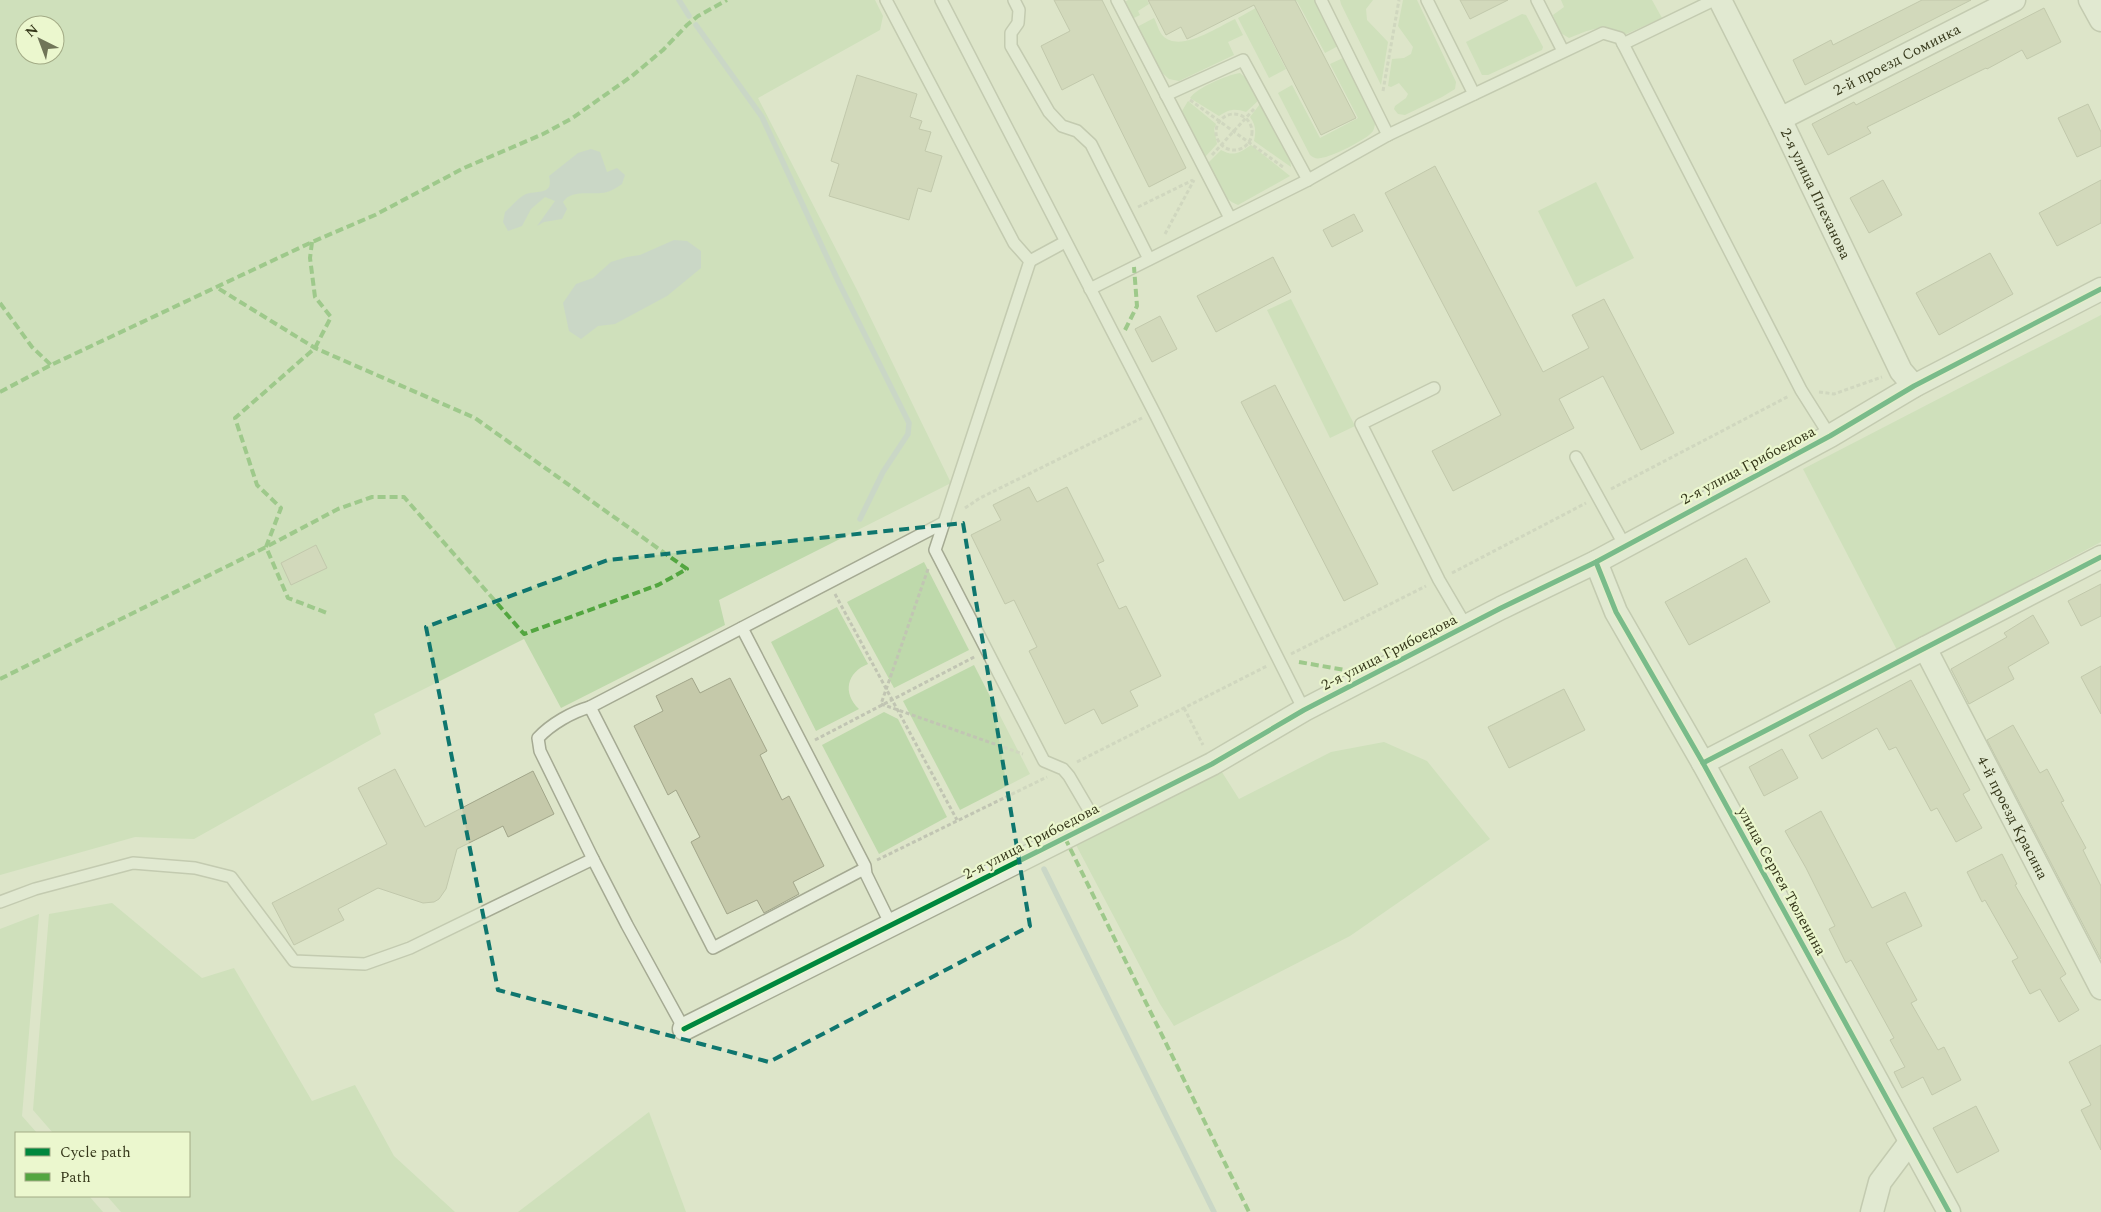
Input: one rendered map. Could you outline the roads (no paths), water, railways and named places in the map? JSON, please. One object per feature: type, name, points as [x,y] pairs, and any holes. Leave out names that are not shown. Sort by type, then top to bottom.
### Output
[{"type":"street","name":"2-я улица Плеханова","points":[[1720,0],[1908,378]]},
{"type":"street","name":"2-й проезд Соминка","points":[[1780,119],[2014,0]]},
{"type":"street","points":[[2090,0],[2101,20]]},
{"type":"street","name":"2-я улица Грибоедова","points":[[684,1029],[1212,764],[1304,710],[1466,626],[1596,562],[1830,436],[1908,378],[2101,289]]},
{"type":"street","points":[[1703,763],[2101,557]]},
{"type":"street","name":"улица Сергея Тюленина","points":[[1596,562],[1616,612],[1703,763],[1949,1212]]},
{"type":"street","name":"4-й проезд Красина","points":[[1925,648],[2101,988]]},
{"type":"street","points":[[1872,1212],[1880,1182],[1910,1142]]},
{"type":"lane","points":[[886,0],[1014,243],[1030,261]]},
{"type":"lane","points":[[941,0],[1154,412],[1304,710]]},
{"type":"lane","points":[[1014,0],[1018,10],[1018,23],[1011,34],[1011,46],[1049,112],[1062,126],[1077,131],[1091,144],[1149,259]]},
{"type":"lane","points":[[1117,0],[1230,218]]},
{"type":"lane","points":[[1321,0],[1388,136]]},
{"type":"lane","points":[[1427,0],[1474,94]]},
{"type":"lane","points":[[1537,0],[1563,51]]},
{"type":"lane","points":[[1623,44],[1714,0]]},
{"type":"lane","points":[[1090,289],[1308,180],[1388,136],[1603,33],[1620,38],[1801,390],[1830,436]]},
{"type":"lane","points":[[1167,97],[1243,60],[1308,180]]},
{"type":"lane","points":[[1065,242],[1030,261],[935,550],[1044,761],[1063,770],[1069,776],[1096,822]]},
{"type":"lane","points":[[1434,388],[1361,424],[1439,580],[1466,626]]},
{"type":"lane","points":[[1576,457],[1625,546]]},
{"type":"lane","points":[[684,1029],[627,925],[540,751],[538,738],[552,726],[945,522]]},
{"type":"lane","points":[[742,628],[865,867],[891,925]]},
{"type":"lane","points":[[590,707],[713,948],[865,867]]},
{"type":"lane","points":[[0,902],[35,889],[133,863],[195,868],[230,877],[294,960],[365,964],[410,948],[594,859]]},
{"type":"waterway","points":[[679,0],[689,16]]},
{"type":"waterway","points":[[696,25],[762,117],[839,283],[909,423],[908,434],[883,472],[860,519]]},
{"type":"waterway","points":[[1044,869],[1214,1212]]}]
